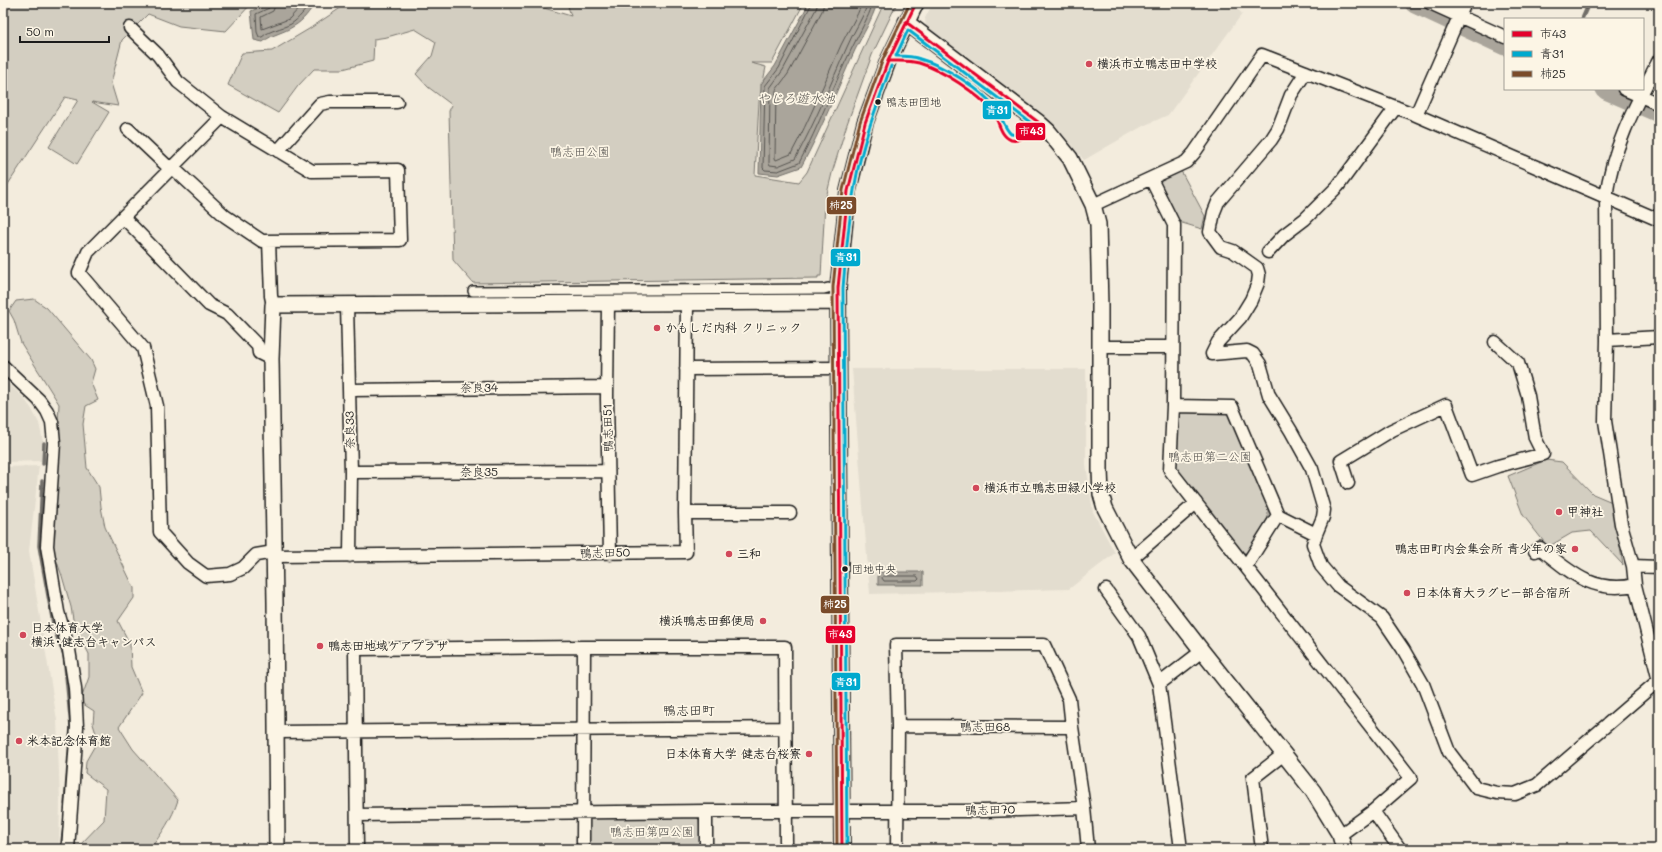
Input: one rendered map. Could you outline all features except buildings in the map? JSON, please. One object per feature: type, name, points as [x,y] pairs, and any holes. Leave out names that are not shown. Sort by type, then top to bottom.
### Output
[{"type":"street","points":[[842,849],[838,288],[844,219],[851,177],[865,123],[888,61],[916,3]]},
{"type":"street","points":[[1430,3],[1504,37]]},
{"type":"street","points":[[1416,115],[1465,3]]},
{"type":"street","points":[[906,22],[1048,130],[1070,158],[1093,205],[1098,224],[1100,258],[1100,470],[1105,508],[1131,559],[1313,791],[1342,842],[1373,811],[1411,778],[1170,470],[1173,406],[1172,347],[1174,225],[1151,179]]},
{"type":"street","points":[[128,129],[166,165],[172,167],[225,216],[262,241],[400,240],[398,170],[312,171],[222,117],[178,82],[158,55],[130,28]]},
{"type":"street","points":[[1093,205],[1186,162],[1194,153],[1262,55],[1416,115],[1659,220]]},
{"type":"street","points":[[1644,88],[1659,60]]},
{"type":"street","points":[[1306,72],[1291,95],[1278,129],[1271,140],[1218,202],[1214,212],[1210,232],[1221,247],[1233,251],[1257,268],[1259,275],[1252,300],[1240,318],[1218,342],[1212,354],[1246,351],[1253,354],[1260,364],[1269,395],[1292,431],[1312,469],[1324,510],[1323,517],[1312,544],[1321,566],[1338,586],[1382,618],[1403,648],[1423,684],[1448,752],[1476,788],[1497,793],[1515,794],[1537,785],[1659,680],[1634,585],[1633,566],[1621,524],[1605,421],[1607,340],[1606,197],[1608,180],[1614,155],[1643,90]]},
{"type":"street","points":[[1626,90],[1659,104]]},
{"type":"street","points":[[278,150],[320,104],[330,102],[397,102]]},
{"type":"street","points":[[1268,252],[1284,235],[1305,219],[1338,186],[1396,107]]},
{"type":"street","points":[[222,117],[123,217],[209,305],[227,314],[258,346],[259,353],[272,359]]},
{"type":"street","name":"鴨志田50","points":[[123,217],[88,252],[79,273],[143,348],[157,406],[160,532],[188,563],[206,576],[230,574],[243,568],[256,555],[274,554],[350,556],[686,552],[687,302]]},
{"type":"street","points":[[269,241],[270,296],[273,305],[272,359],[277,849]]},
{"type":"street","points":[[473,291],[828,288]]},
{"type":"street","points":[[273,305],[838,302]]},
{"type":"street","name":"鴨志田51","points":[[608,303],[607,387],[610,554]]},
{"type":"street","name":"奈良33","points":[[348,305],[350,390],[350,556]]},
{"type":"street","points":[[1607,340],[1659,337]]},
{"type":"street","points":[[1348,482],[1341,460],[1392,430],[1446,405],[1472,476],[1498,466],[1542,454],[1535,438],[1528,396],[1518,363],[1495,342]]},
{"type":"street","points":[[1100,347],[1172,347]]},
{"type":"street","points":[[3,366],[39,400],[47,411],[52,422],[54,443],[47,546],[58,612],[69,650],[75,688],[78,727],[68,849]]},
{"type":"street","points":[[686,369],[839,368]]},
{"type":"street","name":"奈良34","points":[[350,390],[607,387]]},
{"type":"street","points":[[1173,406],[1232,407],[1278,515],[1316,534]]},
{"type":"street","name":"奈良35","points":[[350,472],[608,471]]},
{"type":"street","points":[[1131,559],[1196,503]]},
{"type":"street","points":[[685,513],[790,513]]},
{"type":"street","points":[[1246,566],[1278,515]]},
{"type":"street","points":[[1535,551],[1540,548],[1579,576],[1594,584],[1610,587],[1634,585]]},
{"type":"street","points":[[1633,566],[1659,566]]},
{"type":"street","points":[[1106,590],[1139,636],[1159,684],[1181,849]]},
{"type":"street","points":[[897,849],[898,726],[896,645],[1044,645],[1069,699],[1088,849]]},
{"type":"street","points":[[357,849],[355,650],[785,646],[786,849]]},
{"type":"street","points":[[583,842],[584,647]]},
{"type":"street","points":[[1159,684],[1202,651]]},
{"type":"street","name":"鴨志田68","points":[[898,726],[1072,727]]},
{"type":"street","points":[[276,732],[785,728]]},
{"type":"street","points":[[1262,849],[1253,778],[1284,754]]},
{"type":"street","name":"鴨志田70","points":[[357,815],[706,811],[984,811],[1084,808]]},
{"type":"street","points":[[706,811],[706,849]]},
{"type":"street","points":[[1373,811],[1400,849]]},
{"type":"shaded area","name":"横浜市立鴨志田中学校","points":[[933,3],[1233,3],[1242,14],[1168,115],[1143,126],[1084,160],[1057,127],[926,28],[925,18]]},
{"type":"shaded area","name":"横浜市立鴨志田緑小学校","points":[[852,369],[1086,369],[1086,464],[1093,512],[1115,553],[1069,589],[870,594]]},
{"type":"shaded area","points":[[3,379],[22,396],[31,408],[39,423],[43,442],[42,461],[3,462]]},
{"type":"shaded area","name":"日本体育大学 横浜･健志台キャンパス","points":[[39,466],[29,551],[57,720],[60,801],[59,849],[3,849],[3,467]]},
{"type":"green space","points":[[3,3],[252,3],[226,31],[179,26],[148,14],[122,40],[111,83],[118,106],[92,102],[109,112],[77,164],[49,147],[78,100],[65,97],[3,192]]},
{"type":"green space","name":"鴨志田公園","points":[[351,3],[527,3],[571,16],[567,3],[804,3],[772,63],[751,63],[766,67],[759,102],[755,175],[799,182],[807,172],[884,3],[897,3],[872,55],[847,124],[832,173],[825,202],[821,276],[818,276],[818,278],[473,283],[453,260],[449,111],[452,105],[428,87],[416,74],[432,56],[436,42],[415,29],[374,39],[373,61],[343,69],[314,69],[298,86],[278,113],[228,85],[242,53],[272,51],[345,5]]},
{"type":"green space","points":[[1181,171],[1205,216],[1202,229],[1179,222],[1159,186],[1162,179]]},
{"type":"green space","points":[[34,299],[47,308],[91,360],[95,369],[91,383],[98,400],[86,406],[83,424],[87,468],[99,487],[105,527],[134,588],[134,598],[118,621],[130,644],[131,667],[142,693],[119,727],[133,749],[178,800],[166,826],[150,849],[79,849],[79,846],[104,820],[106,789],[85,773],[86,761],[98,740],[93,724],[94,711],[80,702],[89,677],[89,654],[74,625],[71,607],[51,545],[59,404],[21,343],[14,320],[9,311],[16,301]]},
{"type":"green space","name":"鴨志田第二公園","points":[[1182,411],[1225,413],[1229,415],[1268,508],[1268,518],[1247,553],[1241,553],[1175,469],[1177,416]]},
{"type":"green space","points":[[1546,460],[1562,462],[1593,494],[1612,502],[1623,565],[1591,531],[1572,533],[1548,547],[1523,515],[1508,476]]},
{"type":"green space","name":"鴨志田第四公園","points":[[691,815],[699,819],[701,849],[588,849],[588,821],[592,816]]},
{"type":"water","points":[[271,3],[315,3],[303,19],[297,24],[263,42],[254,40],[251,11]]},
{"type":"water","name":"やじろ遊水池","points":[[809,3],[877,3],[823,124],[801,167],[778,175],[759,173],[761,84],[775,66]]},
{"type":"water","points":[[878,572],[923,572],[923,585],[878,585]]},
{"type":"waterway","points":[[1415,3],[1504,45]]},
{"type":"waterway","points":[[1582,18],[1589,3]]},
{"type":"waterway","points":[[1608,90],[1659,112]]},
{"type":"waterway","points":[[43,464],[44,443]]},
{"type":"waterway","points":[[42,481],[39,546],[54,629],[64,655],[71,727],[65,804]]},
{"type":"waterway","points":[[61,849],[64,826]]},
{"type":"transit line","name":"柿25","points":[[837,849],[833,287],[843,190],[860,122],[883,59],[910,3]]},
{"type":"transit line","name":"市43","points":[[842,849],[838,288],[848,191],[865,123],[888,61],[916,3]]},
{"type":"transit line","name":"市43","points":[[888,61],[907,61],[919,63],[928,66],[959,83],[978,97],[993,112],[1004,135],[1011,140],[1019,140],[1023,138],[1038,122],[906,22]]},
{"type":"transit line","name":"青31","points":[[908,30],[1031,123],[1018,135],[1011,134],[1006,128],[995,107],[980,92],[961,78],[930,62],[914,57],[896,56],[908,30]]},
{"type":"transit line","name":"青31","points":[[847,849],[843,288],[850,220],[859,164],[871,122],[891,66]]},
{"type":"place","name":"横浜市立鴨志田中学校","points":[[1089,64]]},
{"type":"place","name":"鴨志田団地","points":[[878,102]]},
{"type":"place","name":"かもしだ内科 クリニック","points":[[657,328]]},
{"type":"place","name":"横浜市立鴨志田緑小学校","points":[[976,488]]},
{"type":"place","name":"甲神社","points":[[1559,512]]},
{"type":"place","name":"鴨志田町内会集会所 青少年の家","points":[[1575,549]]},
{"type":"place","name":"三和","points":[[729,554]]},
{"type":"place","name":"団地中央","points":[[845,569]]},
{"type":"place","name":"日本体育大ラグビー部合宿所","points":[[1407,593]]},
{"type":"place","name":"横浜鴨志田郵便局","points":[[763,621]]},
{"type":"place","name":"日本体育大学 横浜･健志台キャンパス","points":[[23,635]]},
{"type":"place","name":"鴨志田地域ケアプラザ","points":[[320,646]]},
{"type":"place","name":"米本記念体育館","points":[[19,741]]},
{"type":"place","name":"日本体育大学 健志台桜寮","points":[[809,754]]},
{"type":"district","name":"鴨志田町","points":[[689,710]]}]
